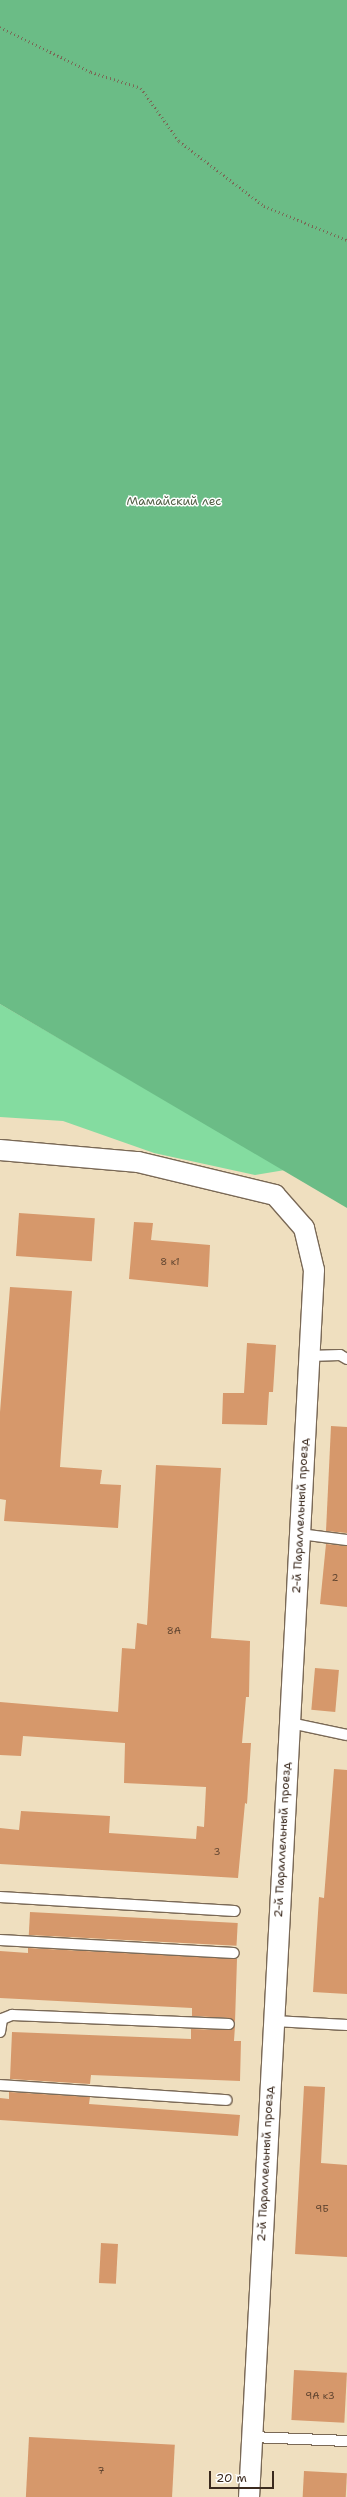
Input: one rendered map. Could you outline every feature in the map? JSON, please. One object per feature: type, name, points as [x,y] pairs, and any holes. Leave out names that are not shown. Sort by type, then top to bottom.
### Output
[{"type":"street","name":"2-й Параллельный проезд","points":[[0,1150],[138,1162],[275,1195],[304,1228],[314,1270],[249,2497]]},
{"type":"lane","points":[[309,1356],[340,1355],[347,1359]]},
{"type":"lane","points":[[300,1534],[347,1540]]},
{"type":"lane","points":[[290,1723],[347,1735]]},
{"type":"lane","points":[[0,1896],[235,1911]]},
{"type":"lane","points":[[0,1940],[234,1953]]},
{"type":"lane","points":[[0,2032],[2,2019],[12,2015],[229,2024]]},
{"type":"lane","points":[[274,2021],[347,2024]]},
{"type":"lane","points":[[0,2085],[227,2100]]},
{"type":"lane","points":[[252,2437],[347,2441]]},
{"type":"path","points":[[0,27],[91,72],[141,88],[179,141],[264,206],[347,240]]},
{"type":"green space","name":"Мамайский лес","points":[[0,0],[347,0],[347,1208],[0,1004]]},
{"type":"green space","points":[[0,1004],[285,1170],[255,1175],[154,1153],[63,1121],[0,1117]]},
{"type":"building","points":[[19,1213],[95,1218],[92,1261],[16,1256]]},
{"type":"building","points":[[134,1222],[153,1223],[151,1240],[210,1245],[208,1287],[129,1279]]},
{"type":"building","points":[[10,1287],[72,1291],[60,1467],[102,1470],[100,1484],[121,1485],[118,1528],[4,1521],[6,1500],[0,1499],[0,1412]]},
{"type":"building","points":[[247,1343],[276,1345],[273,1392],[269,1392],[267,1425],[222,1424],[223,1393],[244,1393]]},
{"type":"building","points":[[331,1426],[347,1427],[347,1533],[326,1531]]},
{"type":"building","points":[[156,1465],[221,1468],[211,1638],[250,1641],[249,1697],[246,1697],[242,1743],[251,1743],[247,1804],[245,1803],[238,1878],[0,1864],[0,1828],[19,1830],[21,1811],[110,1816],[109,1833],[196,1839],[197,1826],[204,1827],[206,1787],[124,1783],[125,1743],[23,1736],[21,1756],[0,1755],[0,1702],[118,1712],[122,1648],[135,1649],[137,1623],[147,1625]]},
{"type":"building","points":[[326,1544],[347,1546],[347,1607],[320,1604]]},
{"type":"building","points":[[315,1668],[339,1670],[335,1712],[311,1710]]},
{"type":"building","points":[[334,1769],[347,1770],[347,1994],[313,1992],[319,1897],[324,1898]]},
{"type":"building","points":[[30,1912],[238,1923],[237,1946],[29,1935]]},
{"type":"building","points":[[28,1948],[237,1959],[235,2022],[229,2018],[192,2016],[192,2008],[0,1998],[0,1951],[28,1953]]},
{"type":"building","points":[[235,2026],[234,2041],[241,2041],[240,2081],[91,2075],[90,2084],[10,2079],[12,2032],[191,2039],[191,2029],[229,2030]]},
{"type":"building","points":[[304,2086],[325,2087],[321,2163],[347,2165],[347,2257],[295,2254]]},
{"type":"building","points":[[9,2092],[90,2097],[89,2104],[240,2115],[238,2136],[0,2120],[0,2098],[9,2099]]},
{"type":"building","points":[[101,2243],[118,2244],[116,2284],[99,2283]]},
{"type":"building","points":[[294,2370],[347,2373],[344,2423],[291,2420]]},
{"type":"building","points":[[29,2437],[175,2445],[172,2497],[26,2497]]},
{"type":"building","points":[[304,2471],[347,2473],[346,2497],[303,2497]]}]
